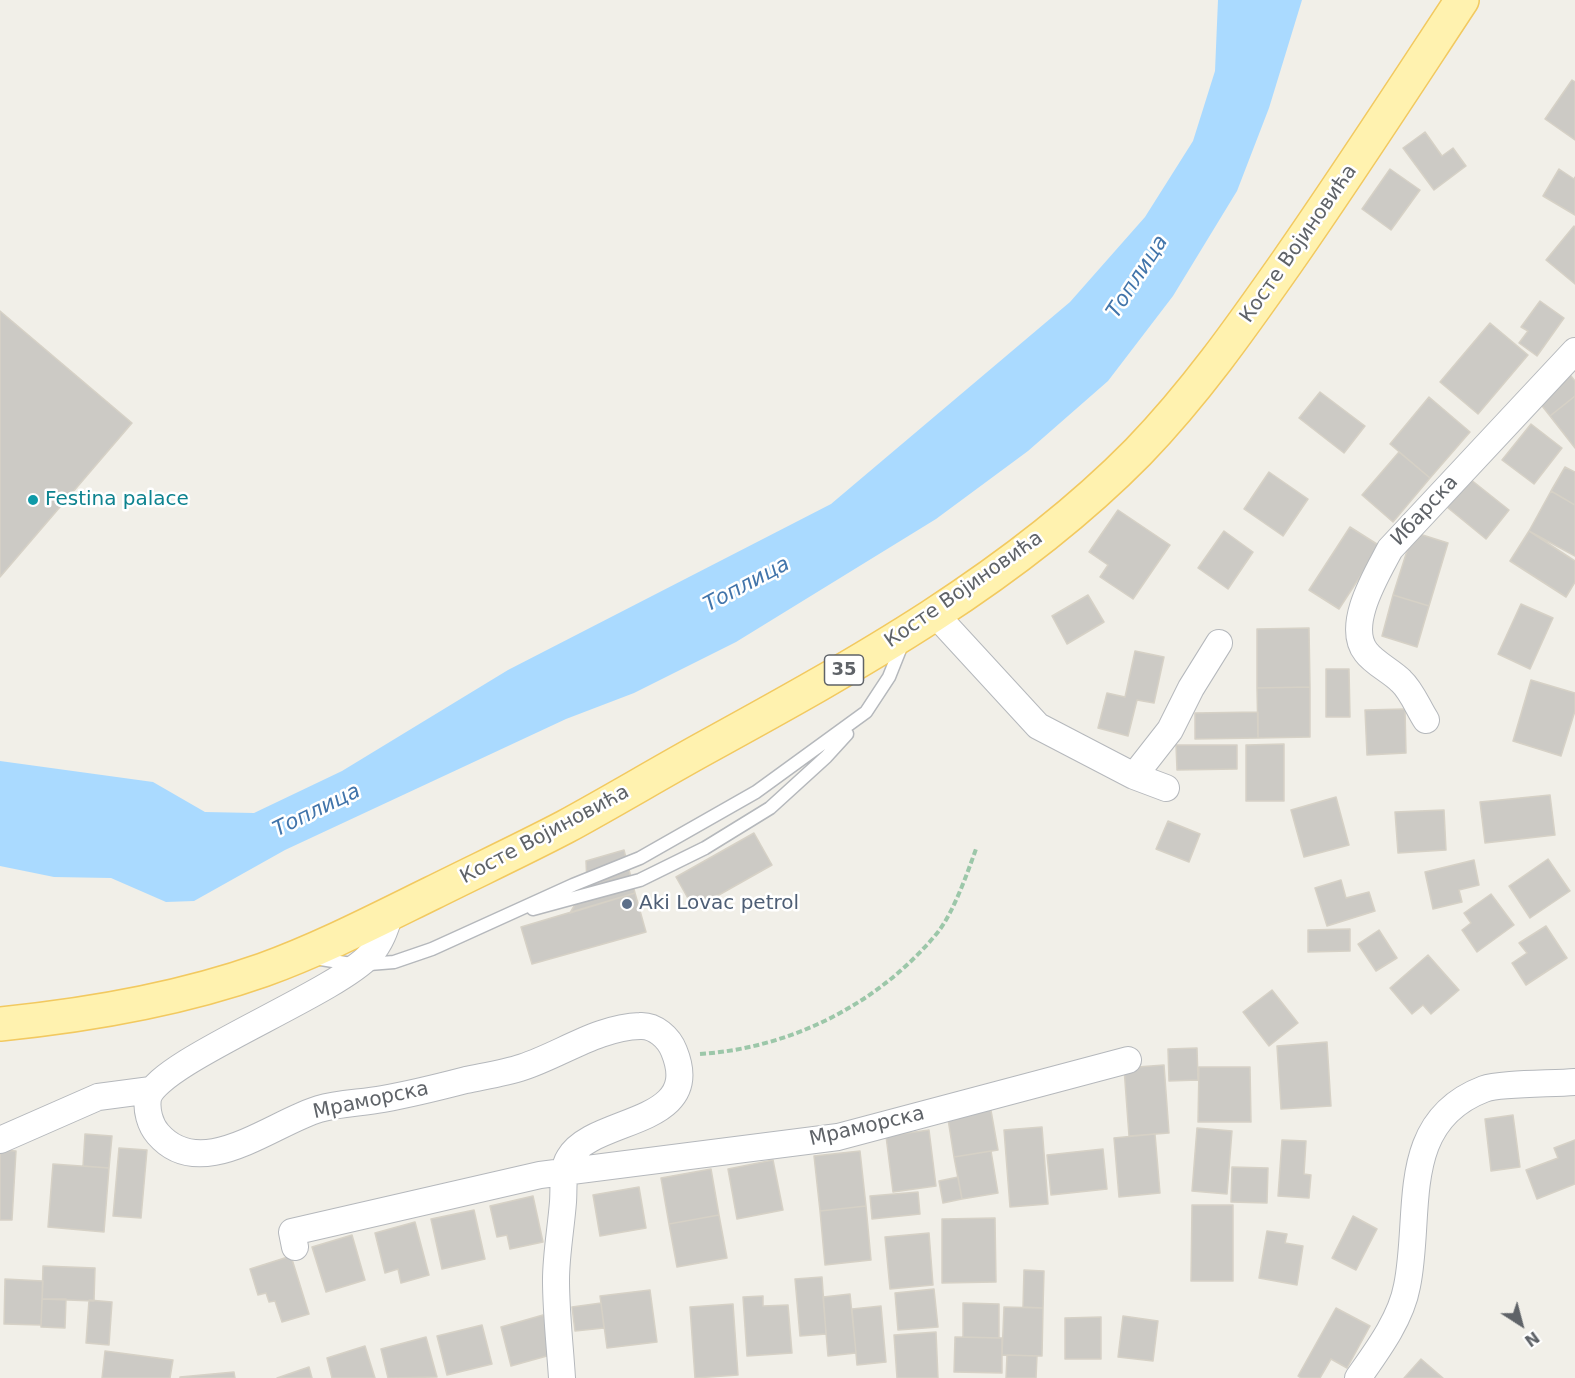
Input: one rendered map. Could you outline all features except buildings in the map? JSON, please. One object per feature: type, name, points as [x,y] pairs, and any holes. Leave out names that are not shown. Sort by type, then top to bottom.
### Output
[{"type":"main road","name":"Косте Војиновића","points":[[0,1024],[100,1012],[157,1000],[261,970],[299,956],[390,914],[564,827],[935,614],[1046,533],[1086,500],[1180,407],[1248,320],[1386,118],[1462,0]]},
{"type":"street","name":"Ибарска","points":[[1426,720],[1404,684],[1366,652],[1359,640],[1358,626],[1371,587],[1390,549],[1575,351]]},
{"type":"street","points":[[935,614],[1038,726],[1134,776],[1166,788]]},
{"type":"street","points":[[1134,776],[1170,730],[1191,688],[1219,643]]},
{"type":"street","points":[[0,1140],[98,1097],[151,1090],[181,1064],[285,1011],[367,958],[378,946],[390,914]]},
{"type":"street","name":"Мраморска","points":[[151,1090],[147,1102],[148,1114],[154,1130],[169,1143],[201,1155],[222,1151],[319,1109],[388,1098],[522,1067],[604,1034],[641,1025],[669,1039],[676,1055]]},
{"type":"street","points":[[562,1378],[556,1279],[567,1160],[580,1143],[655,1112],[666,1103],[678,1081],[676,1055]]},
{"type":"street","name":"Мраморска","points":[[295,1247],[292,1232],[565,1171],[838,1137],[1128,1060]]},
{"type":"street","points":[[1358,1378],[1388,1331],[1407,1289],[1414,1202],[1422,1154],[1425,1140],[1438,1121],[1450,1108],[1486,1088],[1575,1082]]},
{"type":"lane","points":[[506,915],[640,880],[705,848],[770,808],[826,757],[866,712],[889,677],[907,632]]},
{"type":"lane","points":[[299,956],[357,965],[394,962],[432,949],[640,858],[697,827],[756,792],[866,712]]},
{"type":"path","points":[[676,1055],[737,1051],[838,1016],[893,977],[939,930],[966,878],[976,849]]},
{"type":"water","name":"Топлица","points":[[1218,0],[1302,0],[1269,108],[1237,191],[1173,296],[1108,381],[1028,451],[936,519],[736,642],[634,693],[566,719],[285,850],[194,901],[166,902],[111,878],[54,877],[0,866],[0,761],[153,782],[205,812],[254,813],[342,771],[508,670],[831,504],[1070,302],[1145,217],[1193,141],[1215,71]]},
{"type":"place","name":"Festina palace","points":[[33,500]]},
{"type":"place","name":"Aki Lovac petrol","points":[[627,904]]}]
